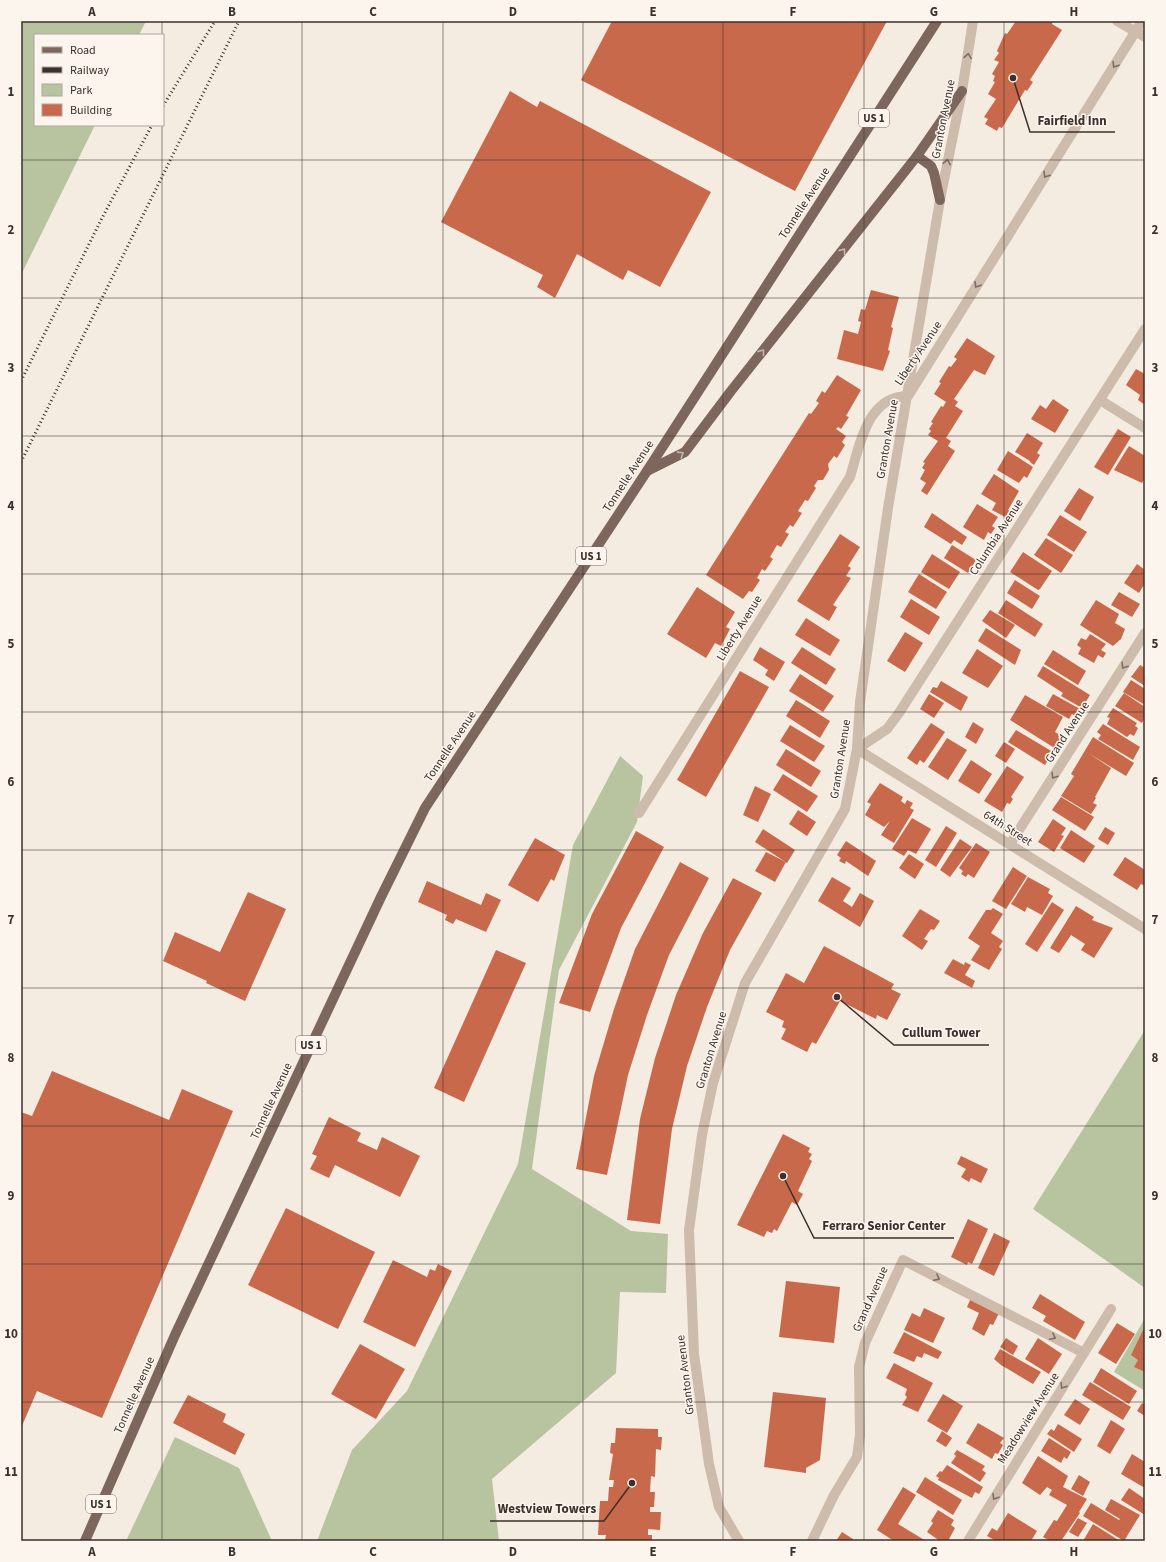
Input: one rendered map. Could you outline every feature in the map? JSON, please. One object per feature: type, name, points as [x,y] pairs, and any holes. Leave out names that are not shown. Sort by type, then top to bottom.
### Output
[{"type":"main road","name":"Tonnelle Avenue","points":[[85,1541],[174,1336],[380,899],[425,808],[647,471],[937,21]]},
{"type":"main road","points":[[647,471],[685,452],[731,391],[917,156],[962,90]]},
{"type":"main road","points":[[917,156],[931,166],[940,200]]},
{"type":"street","name":"Granton Avenue","points":[[739,1541],[719,1507],[709,1464],[694,1354],[689,1230],[702,1135],[713,1083],[745,983],[845,809],[857,749],[860,702],[871,623],[940,200],[962,90],[973,21]]},
{"type":"street","points":[[1117,21],[1145,37]]},
{"type":"street","name":"Liberty Avenue","points":[[639,813],[850,477],[871,416],[893,397],[908,396],[1142,21]]},
{"type":"street","name":"Columbia Avenue","points":[[857,749],[887,729],[899,712],[1145,329]]},
{"type":"street","points":[[1100,400],[1145,428]]},
{"type":"street","name":"Grand Avenue","points":[[1010,844],[1145,633]]},
{"type":"street","name":"64th Street","points":[[857,749],[1145,929]]},
{"type":"street","name":"Grand Avenue","points":[[812,1541],[834,1495],[857,1457],[860,1435],[859,1367],[865,1343],[902,1260],[1084,1353]]},
{"type":"street","name":"Meadowview Avenue","points":[[968,1541],[1111,1309]]},
{"type":"green space","points":[[21,21],[146,21],[140,34],[34,34],[34,126],[95,126],[21,275]]},
{"type":"green space","points":[[620,756],[643,776],[637,822],[559,970],[532,1169],[631,1231],[668,1234],[666,1293],[620,1292],[616,1373],[492,1479],[499,1541],[317,1541],[352,1450],[407,1391],[518,1164],[573,845]]},
{"type":"green space","points":[[1145,1030],[1145,1288],[1033,1209]]},
{"type":"green space","points":[[1145,1318],[1145,1391],[1114,1372]]},
{"type":"green space","points":[[175,1437],[239,1468],[272,1541],[126,1541]]},
{"type":"building","points":[[612,21],[887,21],[795,191],[581,80]]},
{"type":"building","points":[[1016,21],[1053,21],[1052,24],[1062,30],[1030,80],[1033,82],[1027,91],[1025,90],[1002,128],[999,127],[997,131],[985,124],[988,119],[984,117],[996,99],[988,94],[995,82],[993,81],[995,76],[992,74],[999,62],[994,60],[999,53],[997,51],[1005,33],[1007,34]]},
{"type":"building","points":[[510,91],[537,107],[540,101],[711,192],[660,287],[628,270],[623,280],[577,254],[555,298],[537,287],[543,275],[441,222]]},
{"type":"building","points":[[871,290],[899,297],[891,327],[893,328],[888,350],[890,351],[883,371],[837,359],[844,330],[858,334],[861,322],[858,321],[861,309],[865,310]]},
{"type":"building","points":[[967,338],[995,356],[985,375],[974,370],[954,399],[958,402],[955,406],[963,411],[946,438],[951,441],[948,446],[955,451],[927,495],[921,491],[926,483],[920,479],[925,470],[922,468],[925,463],[923,462],[938,441],[928,435],[931,431],[929,429],[933,423],[931,422],[941,406],[943,407],[946,402],[934,394],[941,383],[939,382],[949,366],[951,367],[957,359],[954,357]]},
{"type":"building","points":[[1136,369],[1145,374],[1145,405],[1138,400],[1140,395],[1126,385]]},
{"type":"building","points":[[837,375],[861,390],[846,416],[849,417],[841,429],[838,427],[836,429],[846,436],[842,442],[845,445],[837,458],[834,456],[828,464],[829,470],[823,480],[818,480],[814,486],[816,488],[808,501],[805,500],[798,511],[802,513],[793,527],[790,525],[785,532],[789,534],[781,547],[777,545],[770,557],[773,559],[765,571],[762,569],[757,578],[760,580],[752,592],[749,591],[743,599],[706,575],[809,413],[811,414],[819,403],[816,401],[822,391],[825,393]]},
{"type":"building","points":[[1053,399],[1069,410],[1055,433],[1031,419],[1040,405],[1046,409]]},
{"type":"building","points":[[1118,429],[1131,437],[1108,475],[1094,467]]},
{"type":"building","points":[[1027,433],[1043,443],[1037,453],[1040,455],[1034,465],[1015,452]]},
{"type":"building","points":[[1129,446],[1145,456],[1145,478],[1142,483],[1114,470]]},
{"type":"building","points":[[1008,451],[1033,467],[1027,478],[1024,476],[1019,483],[997,470]]},
{"type":"building","points":[[994,474],[1019,491],[1008,510],[1010,511],[1007,518],[992,510],[996,503],[981,494]]},
{"type":"building","points":[[1079,488],[1094,497],[1080,521],[1064,511]]},
{"type":"building","points":[[977,504],[998,517],[992,526],[995,528],[991,534],[988,532],[984,540],[963,527]]},
{"type":"building","points":[[932,513],[967,537],[962,545],[954,540],[951,544],[924,527]]},
{"type":"building","points":[[1060,515],[1087,532],[1074,552],[1047,535]]},
{"type":"building","points":[[840,534],[860,547],[848,566],[851,568],[846,576],[851,578],[833,605],[837,607],[829,621],[797,601]]},
{"type":"building","points":[[1046,538],[1073,555],[1061,573],[1034,555]]},
{"type":"building","points":[[952,545],[976,560],[968,573],[944,558]]},
{"type":"building","points":[[1023,552],[1052,571],[1038,590],[1010,572]]},
{"type":"building","points":[[932,554],[960,572],[949,589],[921,572]]},
{"type":"building","points":[[1137,564],[1145,570],[1145,583],[1139,593],[1124,583]]},
{"type":"building","points":[[919,574],[947,592],[936,609],[908,592]]},
{"type":"building","points":[[1015,580],[1040,596],[1032,609],[1007,593]]},
{"type":"building","points":[[697,587],[735,612],[726,627],[730,629],[721,646],[715,643],[706,658],[667,634]]},
{"type":"building","points":[[1119,592],[1140,604],[1132,617],[1111,605]]},
{"type":"building","points":[[911,599],[940,617],[929,635],[900,617]]},
{"type":"building","points":[[1006,600],[1043,624],[1035,637],[998,613]]},
{"type":"building","points":[[1096,600],[1119,614],[1115,623],[1125,629],[1121,639],[1113,646],[1080,625]]},
{"type":"building","points":[[990,610],[1015,625],[1006,638],[982,621]]},
{"type":"building","points":[[806,618],[840,640],[830,656],[795,635]]},
{"type":"building","points":[[986,628],[1021,650],[1015,665],[978,641]]},
{"type":"building","points":[[905,632],[923,643],[905,672],[887,661]]},
{"type":"building","points":[[1090,634],[1106,644],[1101,650],[1106,653],[1103,658],[1098,655],[1094,663],[1078,654],[1081,648],[1077,645],[1081,638],[1086,640]]},
{"type":"building","points":[[760,647],[785,662],[774,681],[765,675],[768,670],[753,660]]},
{"type":"building","points":[[802,647],[836,669],[826,685],[791,663]]},
{"type":"building","points":[[977,649],[1003,666],[988,688],[962,673]]},
{"type":"building","points":[[1053,650],[1086,671],[1078,685],[1044,664]]},
{"type":"building","points":[[1140,665],[1145,668],[1145,686],[1131,677]]},
{"type":"building","points":[[1043,666],[1090,695],[1082,708],[1061,696],[1063,693],[1037,676]]},
{"type":"building","points":[[740,671],[769,687],[706,797],[677,780]]},
{"type":"building","points":[[800,674],[834,696],[823,712],[789,691]]},
{"type":"building","points":[[1131,680],[1145,689],[1145,705],[1123,692]]},
{"type":"building","points":[[941,681],[968,697],[961,711],[930,692],[933,687],[937,688]]},
{"type":"building","points":[[1124,693],[1145,707],[1145,717],[1142,723],[1115,706]]},
{"type":"building","points":[[929,694],[944,703],[934,718],[920,709]]},
{"type":"building","points":[[1053,694],[1080,709],[1076,717],[1072,714],[1069,719],[1046,706]]},
{"type":"building","points":[[1025,695],[1063,717],[1055,732],[1060,735],[1058,738],[1061,740],[1056,749],[1010,720]]},
{"type":"building","points":[[796,700],[830,721],[820,738],[786,716]]},
{"type":"building","points":[[1113,708],[1137,723],[1135,726],[1138,728],[1134,736],[1130,734],[1127,737],[1107,724],[1110,718],[1107,717]]},
{"type":"building","points":[[973,722],[984,729],[976,744],[965,737]]},
{"type":"building","points":[[931,723],[945,732],[924,763],[920,760],[917,765],[907,758]]},
{"type":"building","points":[[1103,724],[1140,747],[1133,760],[1098,739],[1101,735],[1097,732]]},
{"type":"building","points":[[790,725],[825,746],[814,762],[780,741]]},
{"type":"building","points":[[1016,730],[1053,752],[1045,765],[1008,742]]},
{"type":"building","points":[[1093,737],[1134,763],[1126,776],[1088,753],[1111,768],[1095,797],[1096,798],[1093,803],[1097,805],[1091,814],[1061,796],[1074,776],[1071,774]]},
{"type":"building","points":[[947,738],[967,750],[948,780],[928,767]]},
{"type":"building","points":[[1004,742],[1015,749],[1006,763],[995,756]]},
{"type":"building","points":[[786,749],[821,771],[811,787],[776,765]]},
{"type":"building","points":[[971,760],[992,774],[979,794],[958,781]]},
{"type":"building","points":[[1007,766],[1024,777],[1011,797],[1013,799],[1010,804],[1007,803],[1002,812],[984,801]]},
{"type":"building","points":[[783,774],[818,796],[807,812],[773,790]]},
{"type":"building","points":[[880,783],[903,797],[901,801],[905,804],[907,800],[913,803],[910,808],[914,810],[894,843],[881,835],[890,821],[884,827],[865,815],[871,804],[867,802]]},
{"type":"building","points":[[755,786],[771,794],[758,822],[743,815]]},
{"type":"building","points":[[1061,797],[1094,817],[1085,831],[1052,810]]},
{"type":"building","points":[[798,810],[816,822],[807,836],[789,824]]},
{"type":"building","points":[[912,818],[931,829],[916,854],[908,850],[904,856],[892,849]]},
{"type":"building","points":[[1053,819],[1066,828],[1061,835],[1064,836],[1054,852],[1038,842]]},
{"type":"building","points":[[946,826],[957,833],[936,867],[925,860]]},
{"type":"building","points":[[1105,827],[1115,833],[1108,845],[1098,839]]},
{"type":"building","points":[[763,829],[795,850],[787,863],[755,842]]},
{"type":"building","points":[[1071,830],[1095,846],[1084,863],[1060,848]]},
{"type":"building","points":[[636,831],[664,847],[621,928],[590,1012],[559,1003],[592,914]]},
{"type":"building","points":[[535,838],[565,855],[554,881],[551,879],[538,902],[508,885]]},
{"type":"building","points":[[960,839],[972,847],[950,877],[940,870]]},
{"type":"building","points":[[846,841],[876,861],[868,876],[846,861],[845,864],[839,861],[841,858],[837,855]]},
{"type":"building","points":[[976,843],[990,852],[974,878],[968,874],[966,877],[961,874],[963,871],[959,868]]},
{"type":"building","points":[[766,852],[786,862],[775,882],[755,871]]},
{"type":"building","points":[[909,854],[924,864],[915,879],[899,868]]},
{"type":"building","points":[[1125,857],[1145,870],[1145,886],[1141,884],[1137,890],[1113,875]]},
{"type":"building","points":[[680,862],[709,878],[669,955],[647,1015],[628,1075],[607,1175],[576,1169],[594,1076],[614,1009],[635,949]]},
{"type":"building","points":[[1013,867],[1027,876],[1006,909],[992,901]]},
{"type":"building","points":[[832,877],[851,888],[843,901],[852,907],[860,893],[874,901],[860,927],[818,901]]},
{"type":"building","points":[[1028,877],[1050,889],[1048,893],[1053,896],[1042,915],[1027,907],[1025,912],[1011,904]]},
{"type":"building","points":[[733,878],[762,893],[730,950],[707,1007],[687,1066],[672,1129],[660,1224],[627,1220],[640,1119],[655,1058],[676,995],[703,933]]},
{"type":"building","points":[[427,881],[481,905],[486,893],[501,900],[486,932],[456,919],[453,924],[445,920],[447,915],[418,902]]},
{"type":"building","points":[[248,892],[286,909],[245,1001],[206,983],[207,981],[163,961],[175,932],[220,952]]},
{"type":"building","points":[[1052,902],[1064,910],[1037,952],[1025,944]]},
{"type":"building","points":[[1076,906],[1094,917],[1092,920],[1113,928],[1094,958],[1081,950],[1085,944],[1071,935],[1059,953],[1050,948]]},
{"type":"building","points":[[993,908],[1003,914],[991,933],[1003,941],[999,947],[1002,949],[989,970],[971,960],[980,946],[968,938],[986,910],[991,910]]},
{"type":"building","points":[[920,909],[940,921],[934,930],[931,929],[924,939],[928,941],[922,950],[902,936]]},
{"type":"building","points":[[824,946],[894,984],[891,989],[901,994],[887,1020],[877,1015],[876,1019],[840,1001],[816,1044],[812,1042],[807,1052],[781,1039],[786,1029],[782,1027],[784,1021],[766,1012],[786,973],[804,983]]},
{"type":"building","points":[[496,950],[526,963],[464,1102],[434,1088]]},
{"type":"building","points":[[953,959],[964,965],[965,962],[971,965],[965,975],[975,981],[972,988],[944,973]]},
{"type":"building","points":[[52,1071],[169,1120],[182,1089],[233,1111],[102,1418],[37,1391],[21,1428],[21,1112],[32,1116]]},
{"type":"building","points":[[329,1117],[361,1133],[357,1141],[377,1150],[382,1137],[420,1156],[400,1197],[335,1165],[329,1178],[310,1169],[317,1156],[312,1154]]},
{"type":"building","points":[[783,1134],[810,1148],[808,1152],[812,1154],[809,1159],[812,1161],[798,1191],[803,1194],[797,1205],[792,1202],[777,1231],[774,1229],[772,1233],[767,1231],[764,1237],[737,1225]]},
{"type":"building","points":[[961,1156],[988,1169],[981,1183],[971,1178],[969,1182],[961,1177],[966,1169],[957,1164]]},
{"type":"building","points":[[286,1208],[375,1252],[338,1329],[248,1285]]},
{"type":"building","points":[[968,1219],[988,1229],[972,1264],[968,1262],[967,1265],[951,1257]]},
{"type":"building","points":[[994,1233],[1010,1241],[994,1276],[978,1268]]},
{"type":"building","points":[[393,1260],[427,1277],[430,1269],[435,1271],[438,1264],[452,1271],[415,1347],[363,1322]]},
{"type":"building","points":[[786,1281],[840,1287],[834,1343],[779,1337]]},
{"type":"building","points":[[1040,1294],[1085,1322],[1075,1340],[1043,1321],[1046,1316],[1032,1308]]},
{"type":"building","points":[[971,1298],[999,1313],[993,1325],[990,1324],[984,1336],[972,1329],[979,1313],[967,1307]]},
{"type":"building","points":[[924,1308],[945,1318],[933,1343],[904,1330],[912,1313],[920,1317]]},
{"type":"building","points":[[1117,1323],[1135,1334],[1116,1364],[1098,1353]]},
{"type":"building","points":[[1145,1326],[1145,1372],[1134,1367],[1138,1360],[1131,1355]]},
{"type":"building","points":[[904,1332],[942,1352],[938,1359],[924,1353],[922,1358],[917,1356],[914,1362],[893,1353]]},
{"type":"building","points":[[1006,1338],[1018,1346],[1013,1355],[1000,1347]]},
{"type":"building","points":[[1038,1338],[1062,1354],[1049,1374],[1025,1359]]},
{"type":"building","points":[[360,1344],[405,1369],[376,1419],[331,1394]]},
{"type":"building","points":[[1000,1349],[1041,1372],[1033,1384],[1001,1365],[994,1359]]},
{"type":"building","points":[[894,1363],[933,1383],[918,1412],[902,1405],[907,1397],[905,1395],[907,1389],[886,1378]]},
{"type":"building","points":[[1101,1368],[1137,1391],[1129,1404],[1093,1382]]},
{"type":"building","points":[[1090,1382],[1131,1407],[1123,1420],[1082,1395]]},
{"type":"building","points":[[773,1392],[826,1398],[820,1460],[806,1468],[806,1473],[764,1467]]},
{"type":"building","points":[[943,1394],[963,1406],[947,1433],[927,1421]]},
{"type":"building","points":[[188,1395],[226,1414],[223,1422],[245,1434],[235,1455],[173,1423]]},
{"type":"building","points":[[1075,1399],[1090,1409],[1080,1425],[1064,1415]]},
{"type":"building","points":[[1142,1403],[1145,1405],[1145,1416],[1137,1411]]},
{"type":"building","points":[[1111,1420],[1125,1429],[1110,1454],[1097,1446]]},
{"type":"building","points":[[978,1423],[1004,1438],[1000,1443],[1003,1445],[998,1454],[995,1453],[992,1459],[966,1443]]},
{"type":"building","points":[[1058,1424],[1082,1439],[1074,1452],[1047,1434],[1051,1429],[1054,1431]]},
{"type":"building","points":[[616,1428],[658,1429],[658,1437],[662,1437],[661,1450],[656,1449],[655,1477],[651,1476],[650,1492],[655,1492],[654,1507],[650,1507],[650,1512],[661,1512],[660,1530],[648,1529],[648,1535],[652,1535],[652,1541],[605,1541],[606,1535],[598,1535],[600,1501],[608,1501],[609,1487],[613,1487],[614,1480],[609,1480],[613,1454],[610,1453],[611,1443],[615,1443]]},
{"type":"building","points":[[942,1431],[952,1438],[946,1447],[936,1441]]},
{"type":"building","points":[[1049,1438],[1071,1452],[1067,1459],[1064,1457],[1061,1463],[1041,1451]]},
{"type":"building","points":[[957,1450],[985,1466],[982,1470],[986,1473],[980,1482],[951,1463],[956,1456],[954,1454]]},
{"type":"building","points":[[1132,1454],[1145,1462],[1145,1488],[1121,1474]]},
{"type":"building","points":[[1038,1456],[1068,1476],[1063,1487],[1087,1499],[1079,1512],[1080,1513],[1061,1541],[1050,1541],[1043,1537],[1054,1520],[1057,1521],[1067,1505],[1049,1495],[1052,1490],[1047,1487],[1040,1495],[1022,1483]]},
{"type":"building","points":[[947,1465],[983,1487],[979,1494],[975,1492],[972,1498],[938,1480],[939,1478],[936,1476],[940,1471],[942,1472]]},
{"type":"building","points":[[1079,1475],[1090,1482],[1083,1496],[1071,1489]]},
{"type":"building","points":[[925,1477],[962,1500],[953,1515],[916,1492]]},
{"type":"building","points":[[903,1487],[916,1495],[898,1524],[926,1541],[894,1541],[877,1530]]},
{"type":"building","points":[[1129,1488],[1145,1499],[1145,1515],[1121,1500]]},
{"type":"building","points":[[1111,1499],[1140,1515],[1124,1541],[1083,1516],[1091,1503],[1119,1520],[1120,1519],[1105,1510]]},
{"type":"building","points":[[938,1510],[954,1520],[951,1525],[955,1528],[948,1541],[940,1541],[927,1532],[933,1523],[931,1521]]},
{"type":"building","points":[[1008,1513],[1037,1531],[1031,1541],[996,1541],[987,1536],[992,1528],[997,1531]]},
{"type":"building","points":[[1078,1518],[1087,1523],[1078,1537],[1069,1532]]},
{"type":"building","points":[[1093,1524],[1120,1541],[1083,1541]]},
{"type":"building","points":[[842,1532],[856,1541],[836,1541]]},
{"type":"railway","points":[[164,104],[215,21]]},
{"type":"railway","points":[[21,462],[239,21]]},
{"type":"railway","points":[[21,381],[102,218],[151,126]]},
{"type":"place","name":"Fairfield Inn","points":[[1013,78]]},
{"type":"place","name":"Cullum Tower","points":[[837,997]]},
{"type":"place","name":"Ferraro Senior Center","points":[[783,1176]]},
{"type":"place","name":"Westview Towers","points":[[632,1483]]}]
